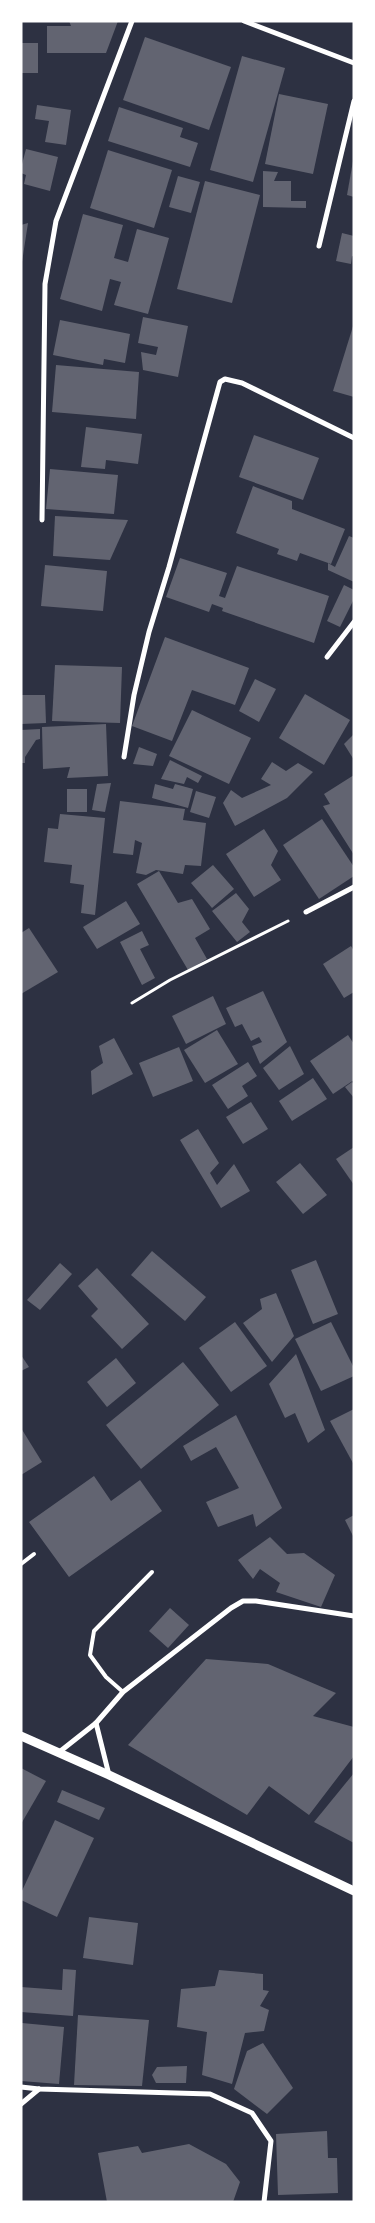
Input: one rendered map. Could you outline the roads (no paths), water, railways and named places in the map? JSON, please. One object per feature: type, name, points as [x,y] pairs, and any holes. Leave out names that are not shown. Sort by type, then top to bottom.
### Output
[{"type":"street","points":[[42,520],[44,284],[56,221],[132,21]]},
{"type":"street","points":[[244,21],[354,63]]},
{"type":"street","points":[[318,246],[354,101]]},
{"type":"street","points":[[124,757],[132,703],[149,632],[220,382],[225,379],[242,383],[354,438]]},
{"type":"street","points":[[327,657],[354,622]]},
{"type":"street","points":[[306,912],[354,887]]},
{"type":"street","points":[[58,1753],[96,1722],[123,1692],[231,1608],[243,1601],[256,1601],[354,1616]]},
{"type":"street","points":[[96,1722],[109,1775]]},
{"type":"street","points":[[21,1736],[109,1775],[354,1891]]},
{"type":"street","points":[[21,2087],[210,2094],[252,2113],[271,2141],[264,2202]]},
{"type":"street","points":[[21,2104],[39,2089]]},
{"type":"lane","points":[[21,1564],[34,1554]]},
{"type":"lane","points":[[123,1692],[106,1677],[90,1655],[94,1631],[152,1572]]}]
